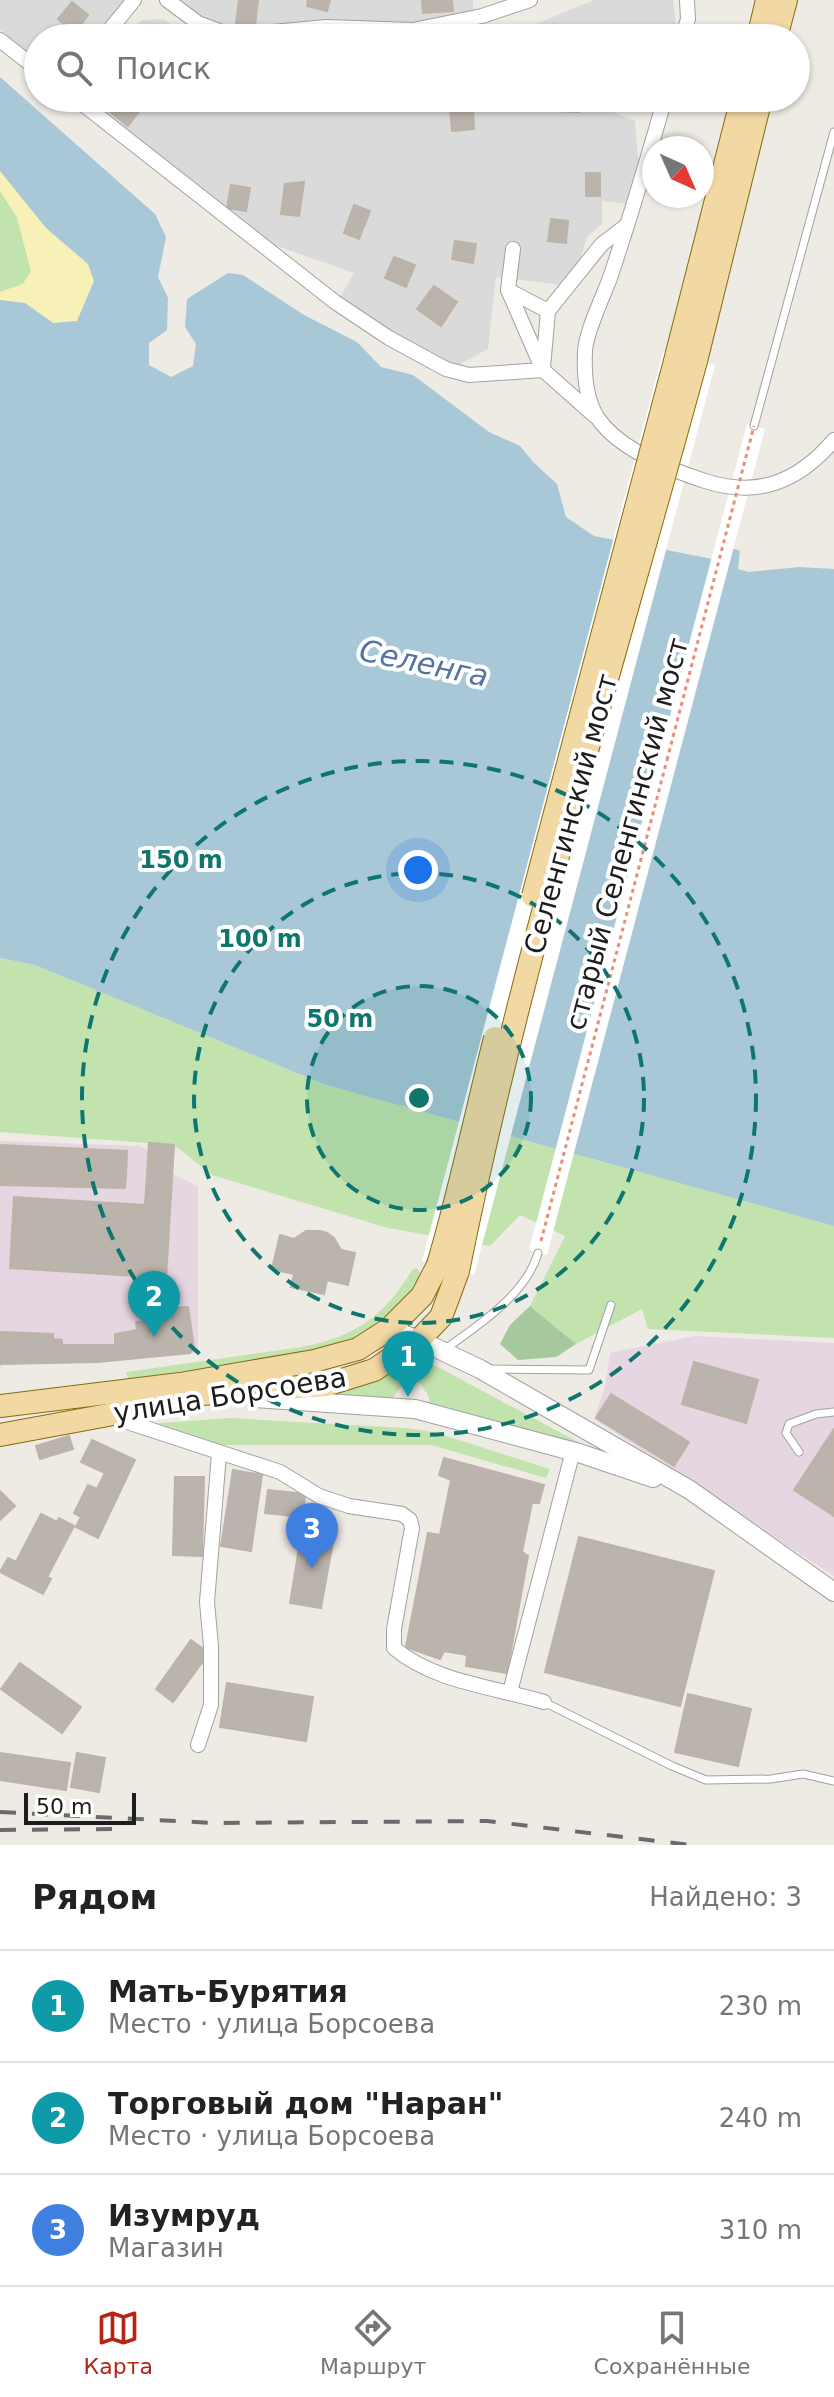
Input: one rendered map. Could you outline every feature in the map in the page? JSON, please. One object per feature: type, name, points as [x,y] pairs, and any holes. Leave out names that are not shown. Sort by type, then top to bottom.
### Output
[{"type":"main road","points":[[761,24],[767,0]]},
{"type":"main road","points":[[780,24],[786,0]]},
{"type":"main road","points":[[686,359],[739,112]]},
{"type":"main road","points":[[686,359],[757,112]]},
{"type":"main road","name":"Селенгинский мост","points":[[448,1268],[453,1214],[477,1106],[686,359]]},
{"type":"main road","name":"улица Борсоева","points":[[0,1435],[202,1394],[326,1385],[374,1370],[419,1340],[441,1317],[448,1268]]},
{"type":"main road","name":"улица Борсоева","points":[[0,1406],[180,1384],[314,1361],[358,1349],[389,1329],[448,1268]]},
{"type":"street","points":[[114,24],[134,0]]},
{"type":"street","points":[[167,0],[201,24]]},
{"type":"street","points":[[443,24],[482,16],[530,0]]},
{"type":"street","points":[[686,24],[687,0]]},
{"type":"street","points":[[0,40],[24,59]]},
{"type":"street","points":[[93,112],[335,302],[389,338],[446,369],[469,375],[543,370]]},
{"type":"street","points":[[598,419],[588,396],[584,350],[628,224],[661,112]]},
{"type":"street","points":[[543,370],[548,311],[602,244],[628,224]]},
{"type":"street","points":[[513,249],[508,290],[543,370],[630,448],[671,470],[733,489],[768,487],[804,469],[834,440]]},
{"type":"street","points":[[508,290],[548,311]]},
{"type":"street","points":[[441,1317],[439,1337],[442,1350]]},
{"type":"street","points":[[389,1329],[480,1369],[690,1490],[834,1592]]},
{"type":"street","points":[[202,1394],[415,1409],[573,1451],[690,1490]]},
{"type":"street","points":[[108,1415],[280,1472],[319,1496],[349,1506],[402,1514],[410,1520],[412,1528],[394,1629],[394,1648],[432,1672],[544,1702]]},
{"type":"street","points":[[510,1692],[573,1451]]},
{"type":"street","points":[[198,1745],[211,1705],[207,1602],[219,1454]]},
{"type":"lane","points":[[754,426],[834,132]]},
{"type":"lane","points":[[442,1350],[472,1330],[525,1281],[538,1253]]},
{"type":"lane","points":[[480,1369],[589,1370],[611,1305]]},
{"type":"lane","points":[[799,1452],[786,1433],[789,1424],[816,1414],[834,1412]]},
{"type":"lane","points":[[544,1702],[706,1780],[771,1779],[803,1774],[834,1781]]},
{"type":"path","name":"старый Селенгинский мост","points":[[538,1253],[754,426]]},
{"type":"shaded area","points":[[0,0],[126,0],[106,24],[24,24],[24,49],[0,30]]},
{"type":"shaded area","points":[[167,0],[473,0],[474,22],[211,24]]},
{"type":"shaded area","points":[[594,0],[673,0],[676,24],[536,24]]},
{"type":"shaded area","points":[[163,19],[171,24],[137,24],[142,20]]},
{"type":"shaded area","points":[[105,112],[613,112],[635,121],[639,173],[629,204],[602,201],[602,224],[587,237],[572,286],[496,277],[488,349],[453,368],[338,301],[354,273],[266,242],[108,118]]},
{"type":"shaded area","points":[[0,1141],[140,1146],[153,1153],[162,1169],[198,1186],[198,1353],[98,1362],[2,1365],[0,1368]]},
{"type":"shaded area","points":[[694,1336],[834,1343],[834,1576],[594,1419],[605,1387],[610,1353]]},
{"type":"green space","points":[[0,191],[17,217],[31,271],[23,284],[0,292]]},
{"type":"green space","points":[[0,958],[35,965],[326,1085],[834,1226],[834,1338],[648,1329],[642,1309],[576,1344],[530,1306],[565,1236],[520,1215],[490,1246],[388,1228],[212,1175],[174,1145],[0,1132]]},
{"type":"green space","points":[[417,1268],[420,1273],[401,1305],[372,1331],[337,1350],[289,1363],[208,1368],[128,1379],[126,1372],[302,1347],[337,1337],[379,1312],[412,1270]]},
{"type":"green space","points":[[530,1306],[576,1344],[556,1357],[518,1360],[500,1344],[510,1325]]},
{"type":"green space","points":[[420,1361],[436,1366],[604,1456],[429,1412],[429,1397],[420,1383],[404,1385],[389,1407],[327,1394],[382,1377],[403,1364]]},
{"type":"green space","points":[[229,1418],[433,1432],[550,1469],[546,1478],[431,1445],[190,1445],[148,1424]]},
{"type":"sand","points":[[0,171],[46,228],[88,264],[94,281],[77,321],[53,323],[25,303],[0,300],[0,292],[23,284],[31,271],[17,217],[0,191]]},
{"type":"water","name":"Селенга","points":[[0,77],[24,98],[24,112],[40,112],[155,214],[166,237],[158,277],[168,298],[167,330],[149,343],[149,365],[171,377],[193,366],[196,344],[185,327],[187,299],[228,273],[243,275],[304,315],[357,342],[381,367],[413,375],[489,432],[520,446],[557,484],[566,517],[594,536],[713,559],[722,545],[740,551],[738,569],[749,572],[799,567],[834,569],[834,1226],[326,1085],[35,965],[0,958],[0,300],[25,303],[53,323],[77,321],[94,281],[88,264],[46,228],[0,171]]},
{"type":"pier","points":[[663,352],[715,365],[474,1275],[422,1261]]},
{"type":"pier","points":[[747,424],[765,429],[547,1255],[529,1250]]},
{"type":"building","points":[[239,0],[258,0],[255,24],[236,23]]},
{"type":"building","points":[[308,0],[330,0],[327,11],[307,6]]},
{"type":"building","points":[[422,0],[452,0],[453,11],[423,13]]},
{"type":"building","points":[[72,2],[88,15],[82,24],[64,24],[58,19]]},
{"type":"building","points":[[110,112],[138,112],[128,126]]},
{"type":"building","points":[[450,112],[473,112],[474,129],[452,131]]},
{"type":"building","points":[[586,173],[600,173],[600,196],[586,196]]},
{"type":"building","points":[[304,182],[299,216],[281,214],[285,184]]},
{"type":"building","points":[[231,185],[250,188],[246,211],[227,208]]},
{"type":"building","points":[[354,205],[370,211],[359,239],[344,233]]},
{"type":"building","points":[[551,219],[568,221],[566,243],[548,241]]},
{"type":"building","points":[[455,241],[476,244],[473,263],[452,259]]},
{"type":"building","points":[[394,257],[415,265],[406,287],[385,278]]},
{"type":"building","points":[[434,286],[457,302],[441,326],[417,309]]},
{"type":"building","points":[[149,1143],[174,1145],[166,1278],[10,1268],[14,1197],[145,1205]]},
{"type":"building","points":[[0,1145],[127,1151],[126,1176],[0,1170]]},
{"type":"building","points":[[0,1170],[126,1176],[125,1188],[0,1185]]},
{"type":"building","points":[[306,1231],[327,1233],[341,1250],[355,1253],[348,1285],[327,1280],[324,1294],[291,1287],[294,1274],[272,1269],[280,1235],[294,1239]]},
{"type":"building","points":[[188,1307],[194,1348],[190,1353],[98,1362],[0,1364],[0,1332],[53,1334],[53,1339],[62,1340],[62,1345],[115,1345],[115,1334],[137,1330],[136,1322],[159,1320],[157,1309]]},
{"type":"building","points":[[694,1362],[758,1380],[746,1423],[682,1404]]},
{"type":"building","points":[[611,1394],[689,1442],[674,1466],[596,1418]]},
{"type":"building","points":[[834,1429],[834,1516],[794,1490]]},
{"type":"building","points":[[69,1436],[73,1449],[40,1459],[36,1446]]},
{"type":"building","points":[[92,1440],[135,1460],[98,1538],[76,1527],[81,1517],[74,1513],[88,1485],[97,1489],[105,1473],[81,1462]]},
{"type":"building","points":[[444,1458],[544,1485],[539,1503],[532,1503],[522,1552],[528,1556],[507,1673],[466,1666],[467,1655],[444,1651],[440,1659],[406,1647],[428,1533],[440,1535],[451,1480],[439,1475]]},
{"type":"building","points":[[233,1470],[262,1475],[251,1551],[221,1546]]},
{"type":"building","points":[[175,1477],[204,1477],[202,1556],[173,1555]]},
{"type":"building","points":[[268,1490],[305,1494],[303,1517],[265,1513]]},
{"type":"building","points":[[0,1491],[15,1506],[0,1520]]},
{"type":"building","points":[[41,1514],[74,1526],[47,1577],[51,1579],[43,1594],[0,1572],[8,1558],[16,1562]]},
{"type":"building","points":[[302,1530],[334,1536],[321,1608],[290,1603]]},
{"type":"building","points":[[579,1537],[714,1571],[680,1706],[545,1672]]},
{"type":"building","points":[[191,1640],[209,1653],[173,1702],[156,1689]]},
{"type":"building","points":[[20,1663],[81,1707],[62,1733],[1,1689]]},
{"type":"building","points":[[227,1683],[313,1697],[306,1741],[220,1727]]},
{"type":"building","points":[[688,1694],[751,1709],[738,1766],[675,1752]]},
{"type":"building","points":[[0,1753],[70,1763],[66,1790],[0,1780]]},
{"type":"building","points":[[77,1753],[105,1758],[99,1792],[71,1787]]},
{"type":"railway","points":[[0,1812],[215,1823],[487,1821],[691,1845]]},
{"type":"railway","points":[[0,1830],[112,1829]]},
{"type":"place","name":"Торговый дом \"Наран\"","points":[[154,1337]]},
{"type":"place","name":"Мать-Бурятия","points":[[408,1397]]},
{"type":"place","name":"Изумруд","points":[[312,1569]]}]
